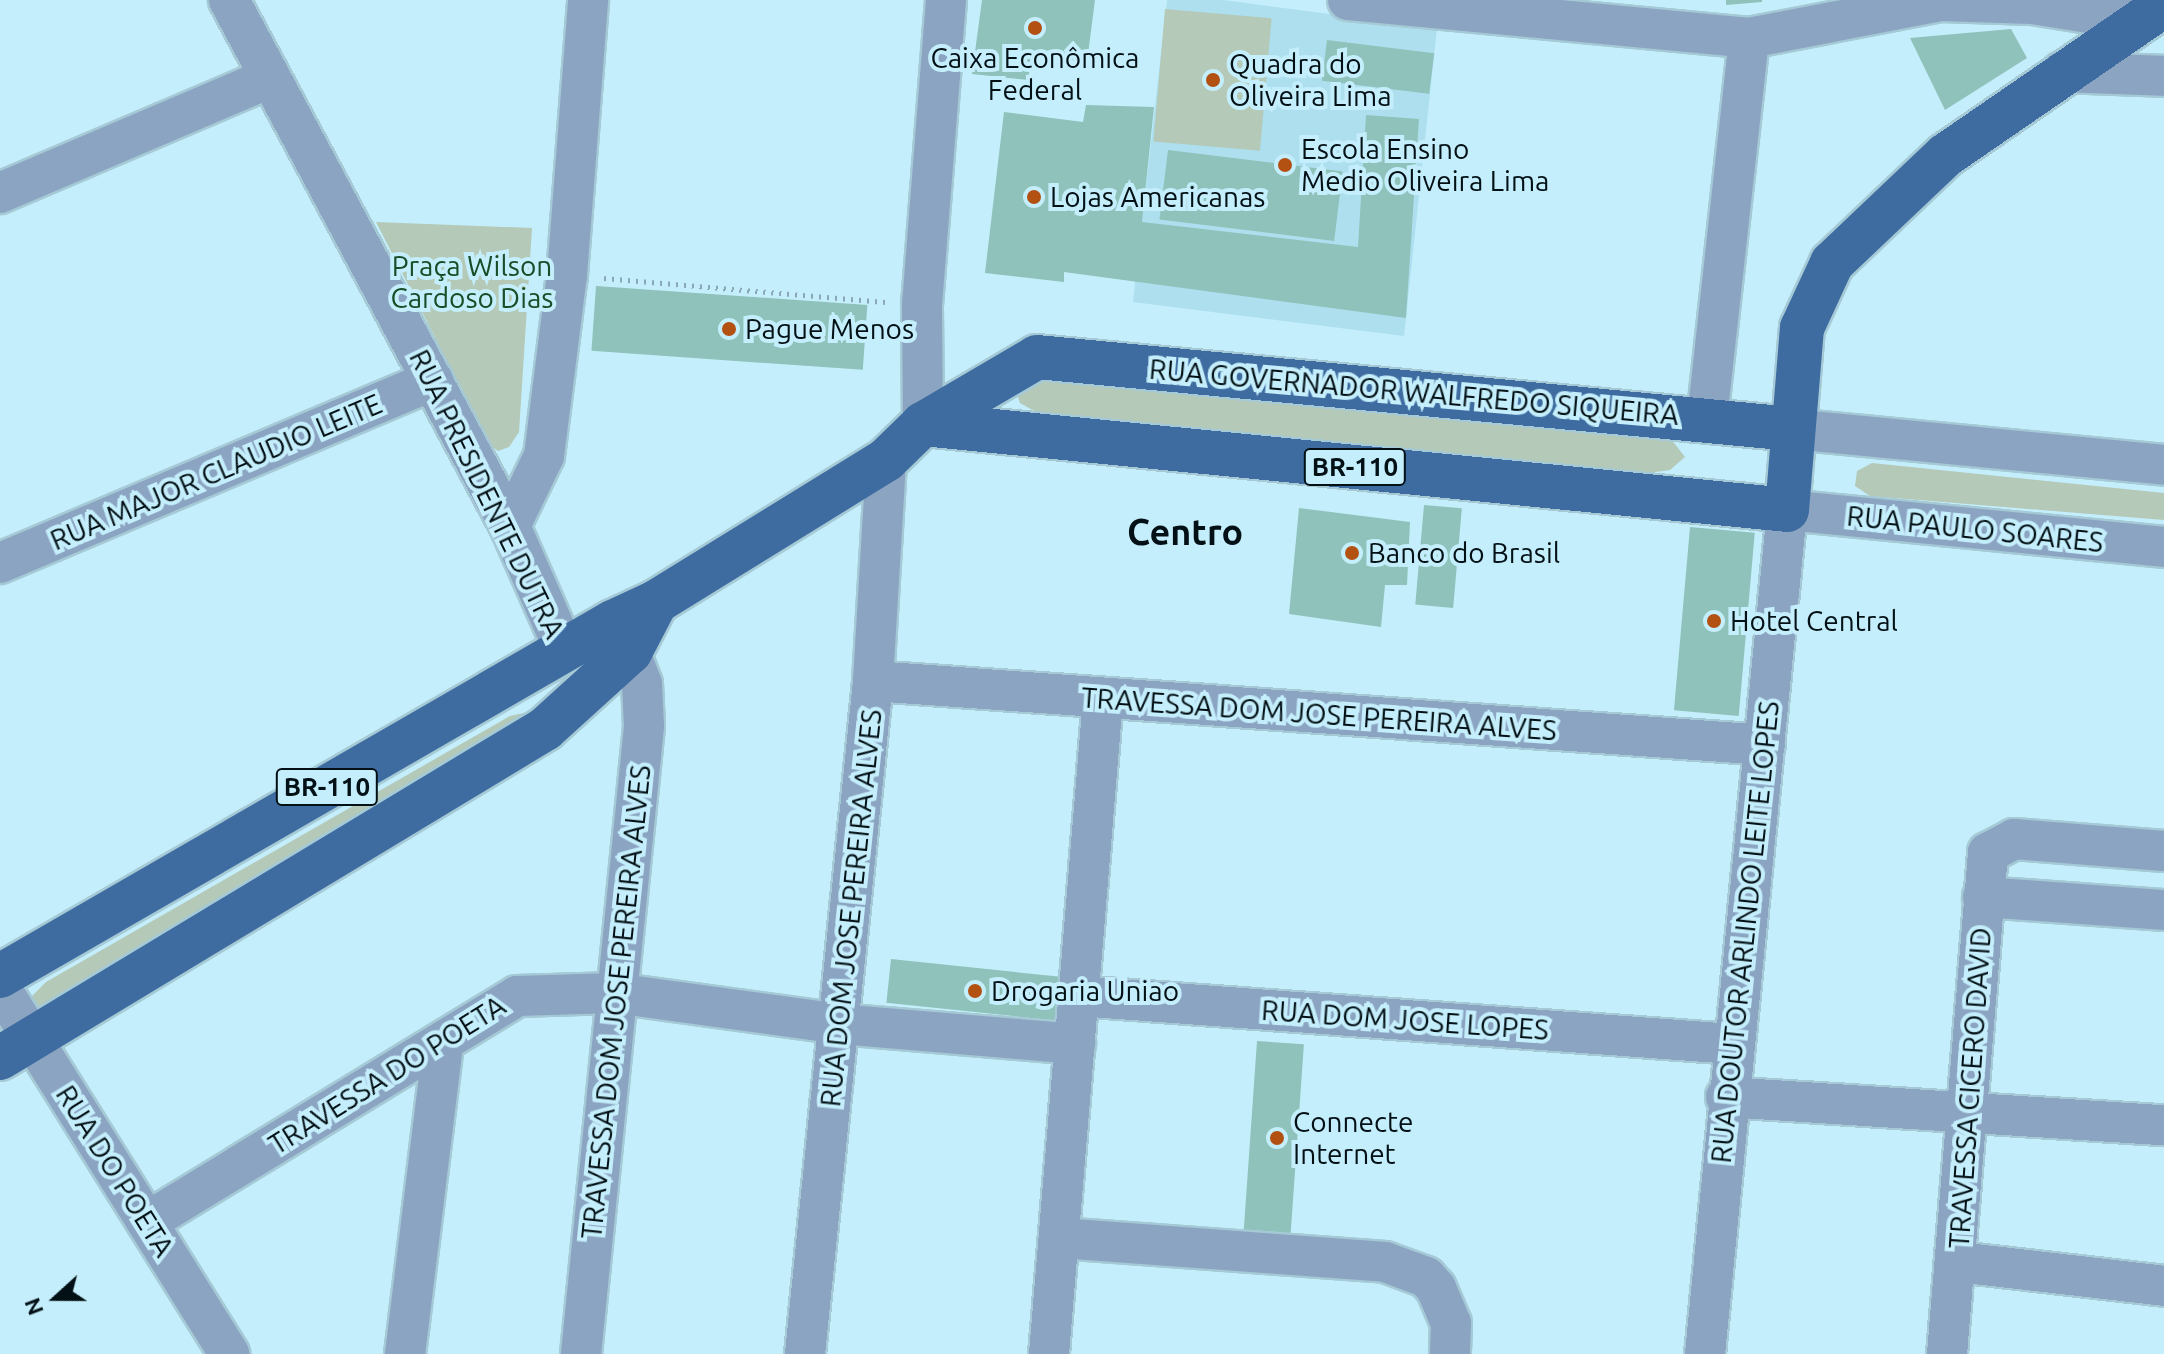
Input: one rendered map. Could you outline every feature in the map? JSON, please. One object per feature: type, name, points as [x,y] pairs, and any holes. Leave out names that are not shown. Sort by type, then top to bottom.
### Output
[{"type":"main road","points":[[1787,510],[1802,328],[1832,263],[1946,155],[2062,72],[2152,13]]},
{"type":"main road","name":"RUA GOVERNADOR WALFREDO SIQUEIRA","points":[[923,424],[1037,357],[1792,429]]},
{"type":"main road","name":"BR-110","points":[[0,976],[564,649],[656,602],[886,460],[923,424],[1787,510]]},
{"type":"main road","name":"BR-110","points":[[16,1048],[545,729],[630,652],[656,602]]},
{"type":"street","name":"RUA PRESIDENTE DUTRA","points":[[229,0],[510,526],[564,649]]},
{"type":"street","points":[[510,526],[544,456],[567,275],[588,0]]},
{"type":"street","points":[[923,424],[922,305],[946,0]]},
{"type":"street","points":[[1348,0],[1749,38],[1940,0],[2152,13]]},
{"type":"street","points":[[1707,419],[1749,38]]},
{"type":"street","points":[[2062,72],[2164,76]]},
{"type":"street","points":[[0,193],[270,78]]},
{"type":"street","name":"RUA MAJOR CLAUDIO LEITE","points":[[0,563],[433,380]]},
{"type":"street","points":[[1792,429],[2164,465]]},
{"type":"street","name":"RUA DOM JOSE PEREIRA ALVES","points":[[805,1354],[873,681],[886,460]]},
{"type":"street","name":"RUA PAULO SOARES","points":[[1787,510],[2164,547]]},
{"type":"street","name":"RUA DOUTOR ARLINDO LEITE LOPES","points":[[1705,1354],[1726,1097],[1765,745],[1787,510]]},
{"type":"street","name":"TRAVESSA DOM JOSE PEREIRA ALVES","points":[[581,1354],[614,993],[644,726],[642,684],[630,652]]},
{"type":"street","name":"TRAVESSA DOM JOSE PEREIRA ALVES","points":[[873,681],[1765,745]]},
{"type":"street","points":[[1049,1354],[1103,699]]},
{"type":"street","name":"TRAVESSA CICERO DAVID","points":[[1947,1354],[1958,1262],[1988,853],[2014,839],[2164,851]]},
{"type":"street","points":[[1983,897],[2164,910]]},
{"type":"street","name":"RUA DO POETA","points":[[0,987],[16,1048],[147,1222],[229,1354]]},
{"type":"street","name":"TRAVESSA DO POETA","points":[[147,1222],[517,996],[614,993],[839,1024],[1075,1044]]},
{"type":"street","name":"RUA DOM JOSE LOPES","points":[[1078,996],[1733,1044]]},
{"type":"street","points":[[405,1354],[443,1043]]},
{"type":"street","points":[[1726,1097],[2164,1125]]},
{"type":"street","points":[[1060,1238],[1385,1262],[1426,1277],[1436,1288],[1451,1323],[1450,1354]]},
{"type":"street","points":[[1958,1262],[2164,1286]]},
{"type":"path","points":[[567,275],[922,305]]},
{"type":"shaded area","name":"Escola Ensino Medio Oliveira Lima","points":[[1167,0],[1223,0],[1437,28],[1404,336],[1133,302]]},
{"type":"green space","name":"Quadra do Oliveira Lima","points":[[1165,9],[1272,18],[1260,151],[1153,141]]},
{"type":"green space","name":"Praça Wilson Cardoso Dias","points":[[376,222],[532,228],[519,432],[509,447],[498,451],[490,445]]},
{"type":"green space","points":[[1022,376],[1671,439],[1685,457],[1670,470],[1648,473],[1036,412],[1020,403],[1015,388]]},
{"type":"green space","points":[[1872,463],[2164,493],[2164,520],[1870,496],[1855,486],[1857,471]]},
{"type":"green space","points":[[533,711],[65,1008],[31,1013],[31,997],[46,982],[510,716]]},
{"type":"building","name":"Caixa Econômica Federal","points":[[982,0],[1095,0],[1087,62],[1032,56],[1028,80],[972,74]]},
{"type":"building","points":[[1726,0],[1762,0],[1762,2],[1726,5]]},
{"type":"building","points":[[2011,29],[2027,58],[1945,110],[1910,38]]},
{"type":"building","points":[[1327,40],[1434,53],[1429,94],[1322,81]]},
{"type":"building","points":[[1086,105],[1154,107],[1142,222],[1358,247],[1366,115],[1419,119],[1406,318],[1064,272],[1064,282],[985,273],[1004,112],[1083,122]]},
{"type":"building","points":[[1168,150],[1343,171],[1334,241],[1159,219]]},
{"type":"building","name":"Pague Menos","points":[[596,286],[867,305],[863,370],[591,351]]},
{"type":"building","points":[[1424,505],[1462,508],[1453,608],[1415,605]]},
{"type":"building","name":"Banco do Brasil","points":[[1299,508],[1410,522],[1407,585],[1385,585],[1381,627],[1289,614]]},
{"type":"building","name":"Hotel Central","points":[[1690,527],[1755,533],[1739,716],[1674,710]]},
{"type":"building","name":"Drogaria Uniao","points":[[891,959],[1063,977],[1058,1021],[886,1003]]},
{"type":"building","name":"Connecte Internet","points":[[1257,1041],[1304,1044],[1290,1236],[1244,1233]]},
{"type":"place","name":"Caixa Econômica Federal","points":[[1035,28]]},
{"type":"place","name":"Quadra do Oliveira Lima","points":[[1213,80]]},
{"type":"place","name":"Escola Ensino Medio Oliveira Lima","points":[[1285,165]]},
{"type":"place","name":"Lojas Americanas","points":[[1034,197]]},
{"type":"place","name":"Pague Menos","points":[[729,329]]},
{"type":"place","name":"Banco do Brasil","points":[[1352,553]]},
{"type":"place","name":"Hotel Central","points":[[1714,621]]},
{"type":"place","name":"Drogaria Uniao","points":[[975,991]]},
{"type":"place","name":"Connecte Internet","points":[[1277,1138]]},
{"type":"district","name":"Centro","points":[[1185,532]]}]
